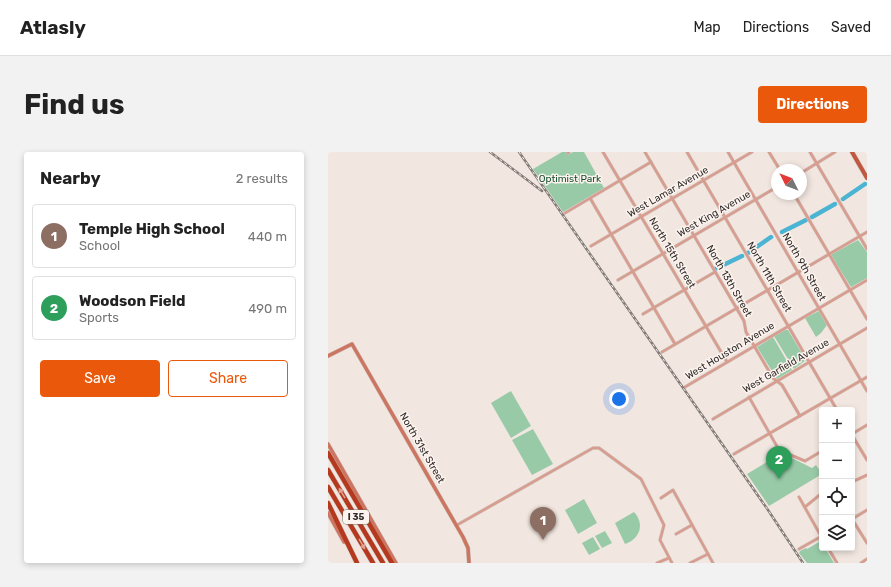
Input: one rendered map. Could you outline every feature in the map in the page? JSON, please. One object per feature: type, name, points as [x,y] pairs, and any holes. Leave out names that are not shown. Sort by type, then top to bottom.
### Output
[{"type":"highway","points":[[328,454],[392,563]]},
{"type":"highway","name":"I 35","points":[[328,470],[383,563]]},
{"type":"highway","name":"I 35","points":[[328,487],[373,563]]},
{"type":"highway","points":[[328,503],[357,563]]},
{"type":"main road","points":[[852,152],[867,178]]},
{"type":"street","name":"North 15th Street","points":[[603,152],[727,362]]},
{"type":"street","name":"North 13th Street","points":[[645,152],[737,309],[754,346],[773,378],[782,385],[800,416]]},
{"type":"street","name":"North 11th Street","points":[[687,152],[835,407]]},
{"type":"street","name":"North 9th Street","points":[[728,152],[867,390]]},
{"type":"street","name":"West Lamar Avenue","points":[[591,246],[752,152]]},
{"type":"street","points":[[769,152],[776,164]]},
{"type":"street","points":[[810,152],[867,248]]},
{"type":"street","points":[[807,169],[835,152]]},
{"type":"street","points":[[565,213],[651,162]]},
{"type":"street","name":"West King Avenue","points":[[618,280],[771,191]]},
{"type":"street","points":[[590,198],[655,307],[675,344]]},
{"type":"street","points":[[798,200],[867,318]]},
{"type":"street","points":[[662,352],[867,232]]},
{"type":"street","points":[[644,314],[715,272]]},
{"type":"street","name":"West Houston Avenue","points":[[685,387],[867,280]]},
{"type":"street","name":"West Garfield Avenue","points":[[713,419],[867,328]]},
{"type":"street","name":"North 31st Street","points":[[328,356],[352,344],[457,525],[468,548],[468,563]]},
{"type":"street","points":[[734,454],[867,377]]},
{"type":"street","points":[[749,397],[779,450],[805,461],[819,453]]},
{"type":"street","points":[[855,432],[867,426]]},
{"type":"street","points":[[855,439],[867,460]]},
{"type":"street","points":[[328,444],[396,563]]},
{"type":"street","points":[[457,525],[593,448],[599,448],[641,479],[664,525],[660,540],[672,563]]},
{"type":"street","points":[[855,481],[867,475]]},
{"type":"street","points":[[661,498],[673,490],[713,563]]},
{"type":"street","points":[[805,507],[819,495]]},
{"type":"street","points":[[799,498],[819,532]]},
{"type":"street","points":[[855,517],[867,510]]},
{"type":"street","points":[[328,513],[357,563]]},
{"type":"street","points":[[855,524],[867,544]]},
{"type":"street","points":[[676,534],[692,525]]},
{"type":"street","points":[[800,549],[819,539]]},
{"type":"street","points":[[830,551],[837,563]]},
{"type":"street","points":[[690,563],[708,554]]},
{"type":"street","points":[[657,563],[669,558]]},
{"type":"street","points":[[861,563],[867,559]]},
{"type":"green space","name":"Optimist Park","points":[[562,152],[568,152],[569,154],[573,152],[584,152],[604,188],[563,212],[533,169]]},
{"type":"green space","points":[[858,240],[867,252],[867,278],[851,287],[832,257],[832,254]]},
{"type":"green space","points":[[819,311],[827,325],[816,337],[805,318]]},
{"type":"green space","points":[[788,330],[806,360],[794,369],[774,336]]},
{"type":"green space","points":[[773,337],[792,370],[777,379],[757,347]]},
{"type":"green space","points":[[511,391],[531,426],[511,438],[491,403]]},
{"type":"green space","points":[[533,429],[553,464],[532,475],[512,440]]},
{"type":"green space","points":[[782,453],[812,468],[816,465],[819,470],[819,476],[769,506],[747,474]]},
{"type":"green space","points":[[584,499],[597,523],[578,534],[565,510]]},
{"type":"green space","points":[[634,512],[639,521],[639,531],[634,539],[625,544],[615,523]]},
{"type":"green space","points":[[605,531],[612,543],[602,548],[595,536]]},
{"type":"green space","points":[[593,537],[600,549],[589,555],[582,543]]},
{"type":"green space","points":[[819,542],[819,551],[827,551],[834,563],[807,563],[799,553],[806,548],[807,549]]},
{"type":"waterway","points":[[843,199],[865,184]]},
{"type":"waterway","points":[[812,217],[835,204]]},
{"type":"waterway","points":[[782,232],[806,220]]},
{"type":"waterway","points":[[748,253],[771,237]]},
{"type":"waterway","points":[[715,269],[742,256]]},
{"type":"railway","points":[[490,152],[542,191]]},
{"type":"railway","points":[[519,152],[768,510],[803,563]]},
{"type":"place","name":"Woodson Field","points":[[779,479]]},
{"type":"place","name":"Temple High School","points":[[543,540]]}]
